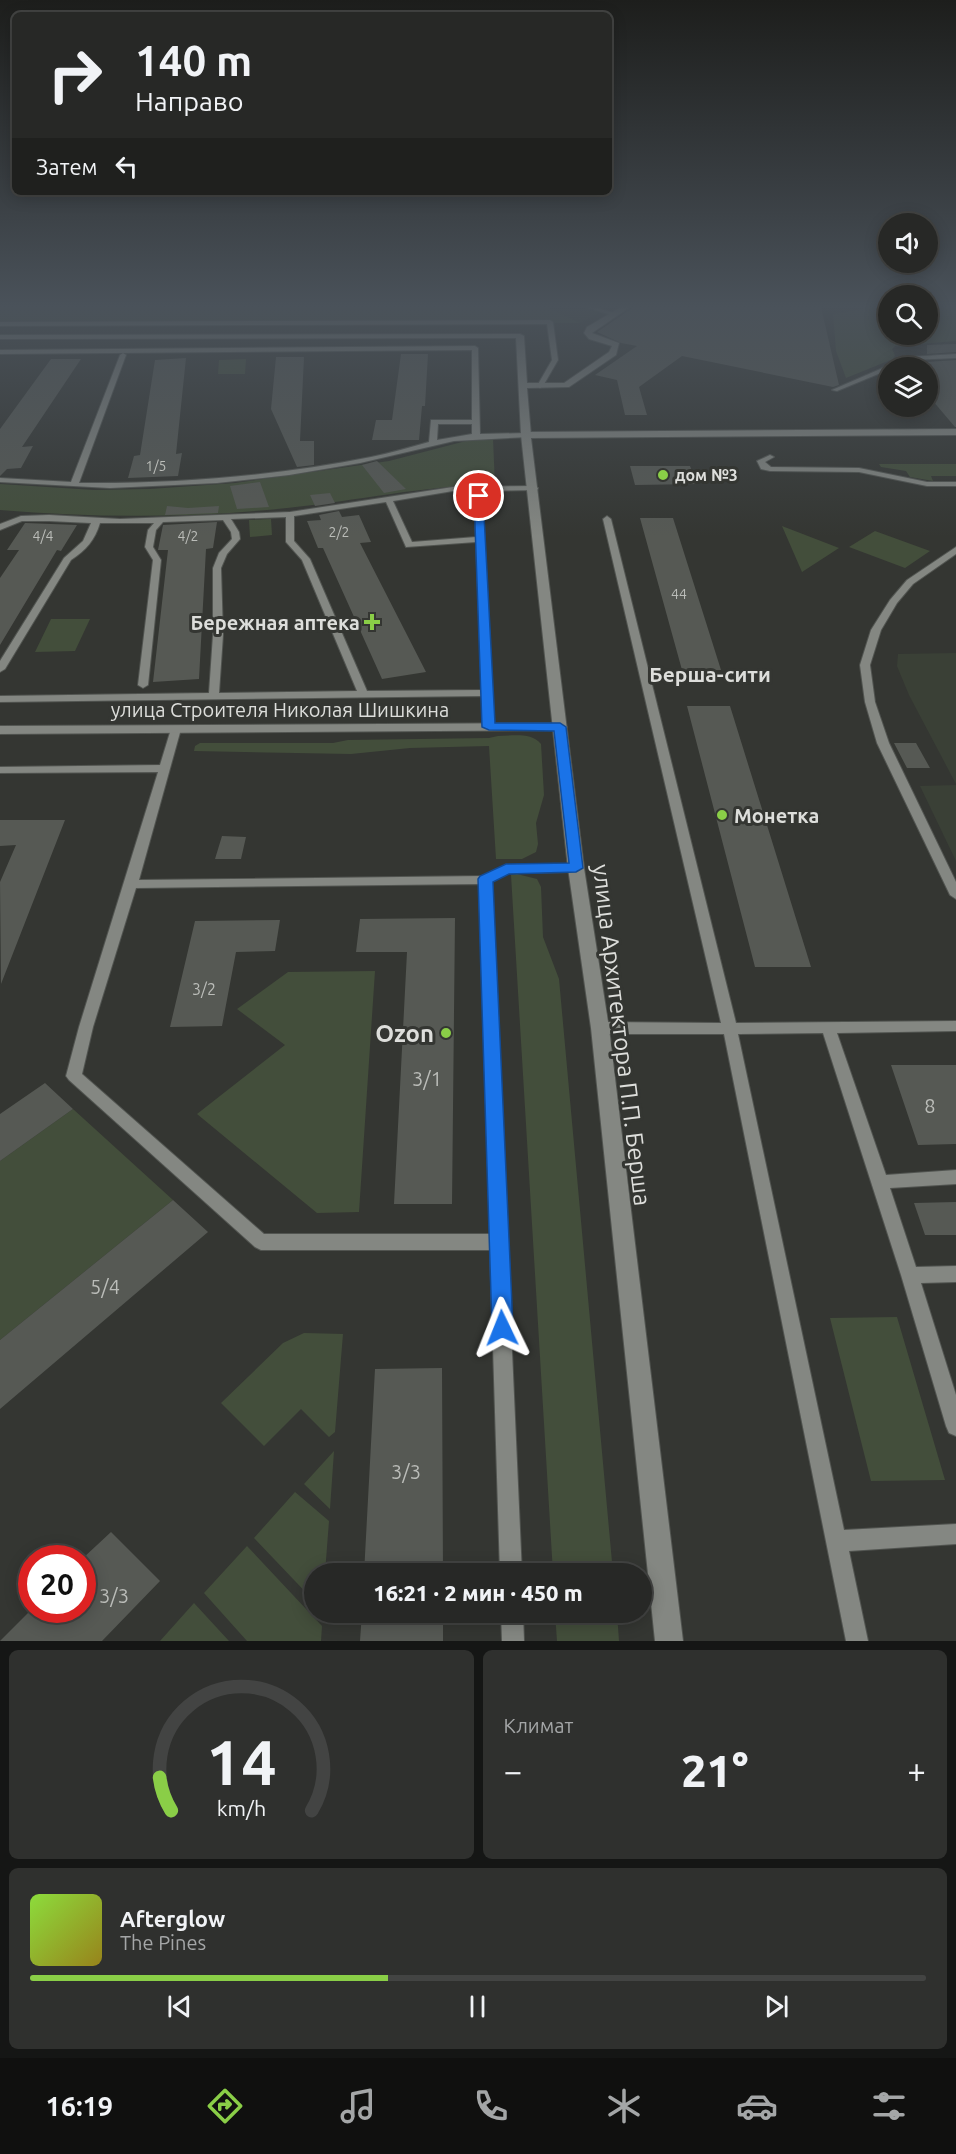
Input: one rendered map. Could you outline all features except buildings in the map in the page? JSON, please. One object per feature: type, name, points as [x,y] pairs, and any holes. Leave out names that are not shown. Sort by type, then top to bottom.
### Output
[{"type":"street","points":[[523,386],[568,384]]},
{"type":"street","name":"улица Архитектора П.П. Берша","points":[[523,386],[526,435],[534,488],[576,868],[600,1028],[669,1641]]},
{"type":"street","points":[[526,435],[956,432]]},
{"type":"street","name":"улица Строителя Николая Шишкина","points":[[0,730],[560,727]]},
{"type":"lane","points":[[74,485],[112,384]]},
{"type":"lane","points":[[475,384],[476,436]]},
{"type":"lane","points":[[836,390],[851,384]]},
{"type":"lane","points":[[434,444],[434,422],[476,422]]},
{"type":"lane","points":[[0,480],[118,486],[210,483],[272,476],[363,461],[476,436],[526,435]]},
{"type":"lane","points":[[770,457],[761,460],[764,467],[770,469],[859,470],[927,484],[956,484]]},
{"type":"lane","points":[[478,488],[489,727]]},
{"type":"lane","points":[[0,528],[21,519],[160,520],[290,514],[453,489],[534,488]]},
{"type":"lane","points":[[388,500],[409,545],[482,538]]},
{"type":"lane","points":[[290,514],[290,543],[306,559],[363,694]]},
{"type":"lane","points":[[214,697],[218,634],[217,568],[223,553],[236,539],[235,532],[226,518]]},
{"type":"lane","points":[[607,519],[730,1029],[856,1641]]},
{"type":"lane","points":[[143,686],[157,560],[149,547],[152,530],[160,520]]},
{"type":"lane","points":[[0,669],[68,558],[84,548],[92,538],[96,521]]},
{"type":"lane","points":[[956,550],[910,582],[893,602],[876,630],[865,665],[870,702],[883,743],[956,895]]},
{"type":"lane","points":[[0,699],[487,693]]},
{"type":"lane","points":[[176,729],[131,885],[86,1027],[74,1076],[261,1242],[499,1242]]},
{"type":"lane","points":[[0,770],[166,768]]},
{"type":"lane","points":[[131,885],[485,879],[506,869],[576,868]]},
{"type":"lane","points":[[485,879],[511,1563]]},
{"type":"lane","points":[[600,1028],[956,1026]]},
{"type":"lane","points":[[828,1027],[910,1275],[956,1426]]},
{"type":"lane","points":[[880,1182],[956,1178]]},
{"type":"lane","points":[[910,1275],[956,1274]]},
{"type":"lane","points":[[835,1541],[956,1534]]},
{"type":"lane","points":[[512,1623],[513,1641]]},
{"type":"shaded area","points":[[956,653],[956,784],[909,695],[897,666],[898,654]]},
{"type":"shaded area","points":[[956,785],[956,861],[920,786]]},
{"type":"green space","points":[[493,439],[495,485],[417,490],[313,505],[216,514],[108,516],[0,510],[0,484],[94,490],[235,483],[389,461],[466,441]]},
{"type":"green space","points":[[879,464],[956,464],[956,476],[931,476],[933,481],[910,477],[906,471],[881,467]]},
{"type":"green space","points":[[271,519],[272,535],[250,537],[249,520]]},
{"type":"green space","points":[[782,526],[839,548],[802,572]]},
{"type":"green space","points":[[875,531],[930,551],[905,568],[849,547]]},
{"type":"green space","points":[[51,619],[90,619],[75,651],[35,652]]},
{"type":"green space","points":[[527,736],[541,744],[544,795],[536,823],[538,844],[536,852],[522,859],[496,859],[489,746],[410,748],[351,754],[194,751],[195,746],[200,743],[333,743],[348,740]]},
{"type":"green space","points":[[517,874],[537,879],[541,887],[543,937],[559,979],[612,1563],[552,1563],[511,875]]},
{"type":"green space","points":[[375,971],[359,1212],[317,1213],[197,1114],[285,1045],[237,1009],[288,972]]},
{"type":"green space","points":[[73,1109],[173,1200],[0,1340],[0,1161]]},
{"type":"green space","points":[[897,1317],[945,1480],[871,1481],[830,1318]]},
{"type":"green space","points":[[304,1333],[343,1334],[335,1432],[329,1437],[301,1409],[264,1446],[221,1403],[283,1343]]},
{"type":"green space","points":[[334,1451],[330,1509],[304,1484]]},
{"type":"green space","points":[[295,1492],[329,1521],[326,1563],[304,1563],[304,1590],[254,1538]]},
{"type":"green space","points":[[247,1546],[304,1607],[304,1623],[319,1623],[322,1626],[321,1641],[247,1641],[204,1593]]},
{"type":"green space","points":[[194,1603],[229,1641],[160,1641]]},
{"type":"green space","points":[[556,1623],[618,1623],[619,1641],[557,1641]]},
{"type":"place","name":"дом №3","points":[[663,475]]},
{"type":"place","name":"Бережная аптека","points":[[372,622]]},
{"type":"place","name":"Монетка","points":[[722,815]]},
{"type":"place","name":"Ozon","points":[[446,1033]]},
{"type":"district","name":"Берша-сити","points":[[710,674]]},
{"type":"route","points":[[479,496],[489,727],[560,727],[576,868],[506,869],[485,879],[502,1328]]}]
